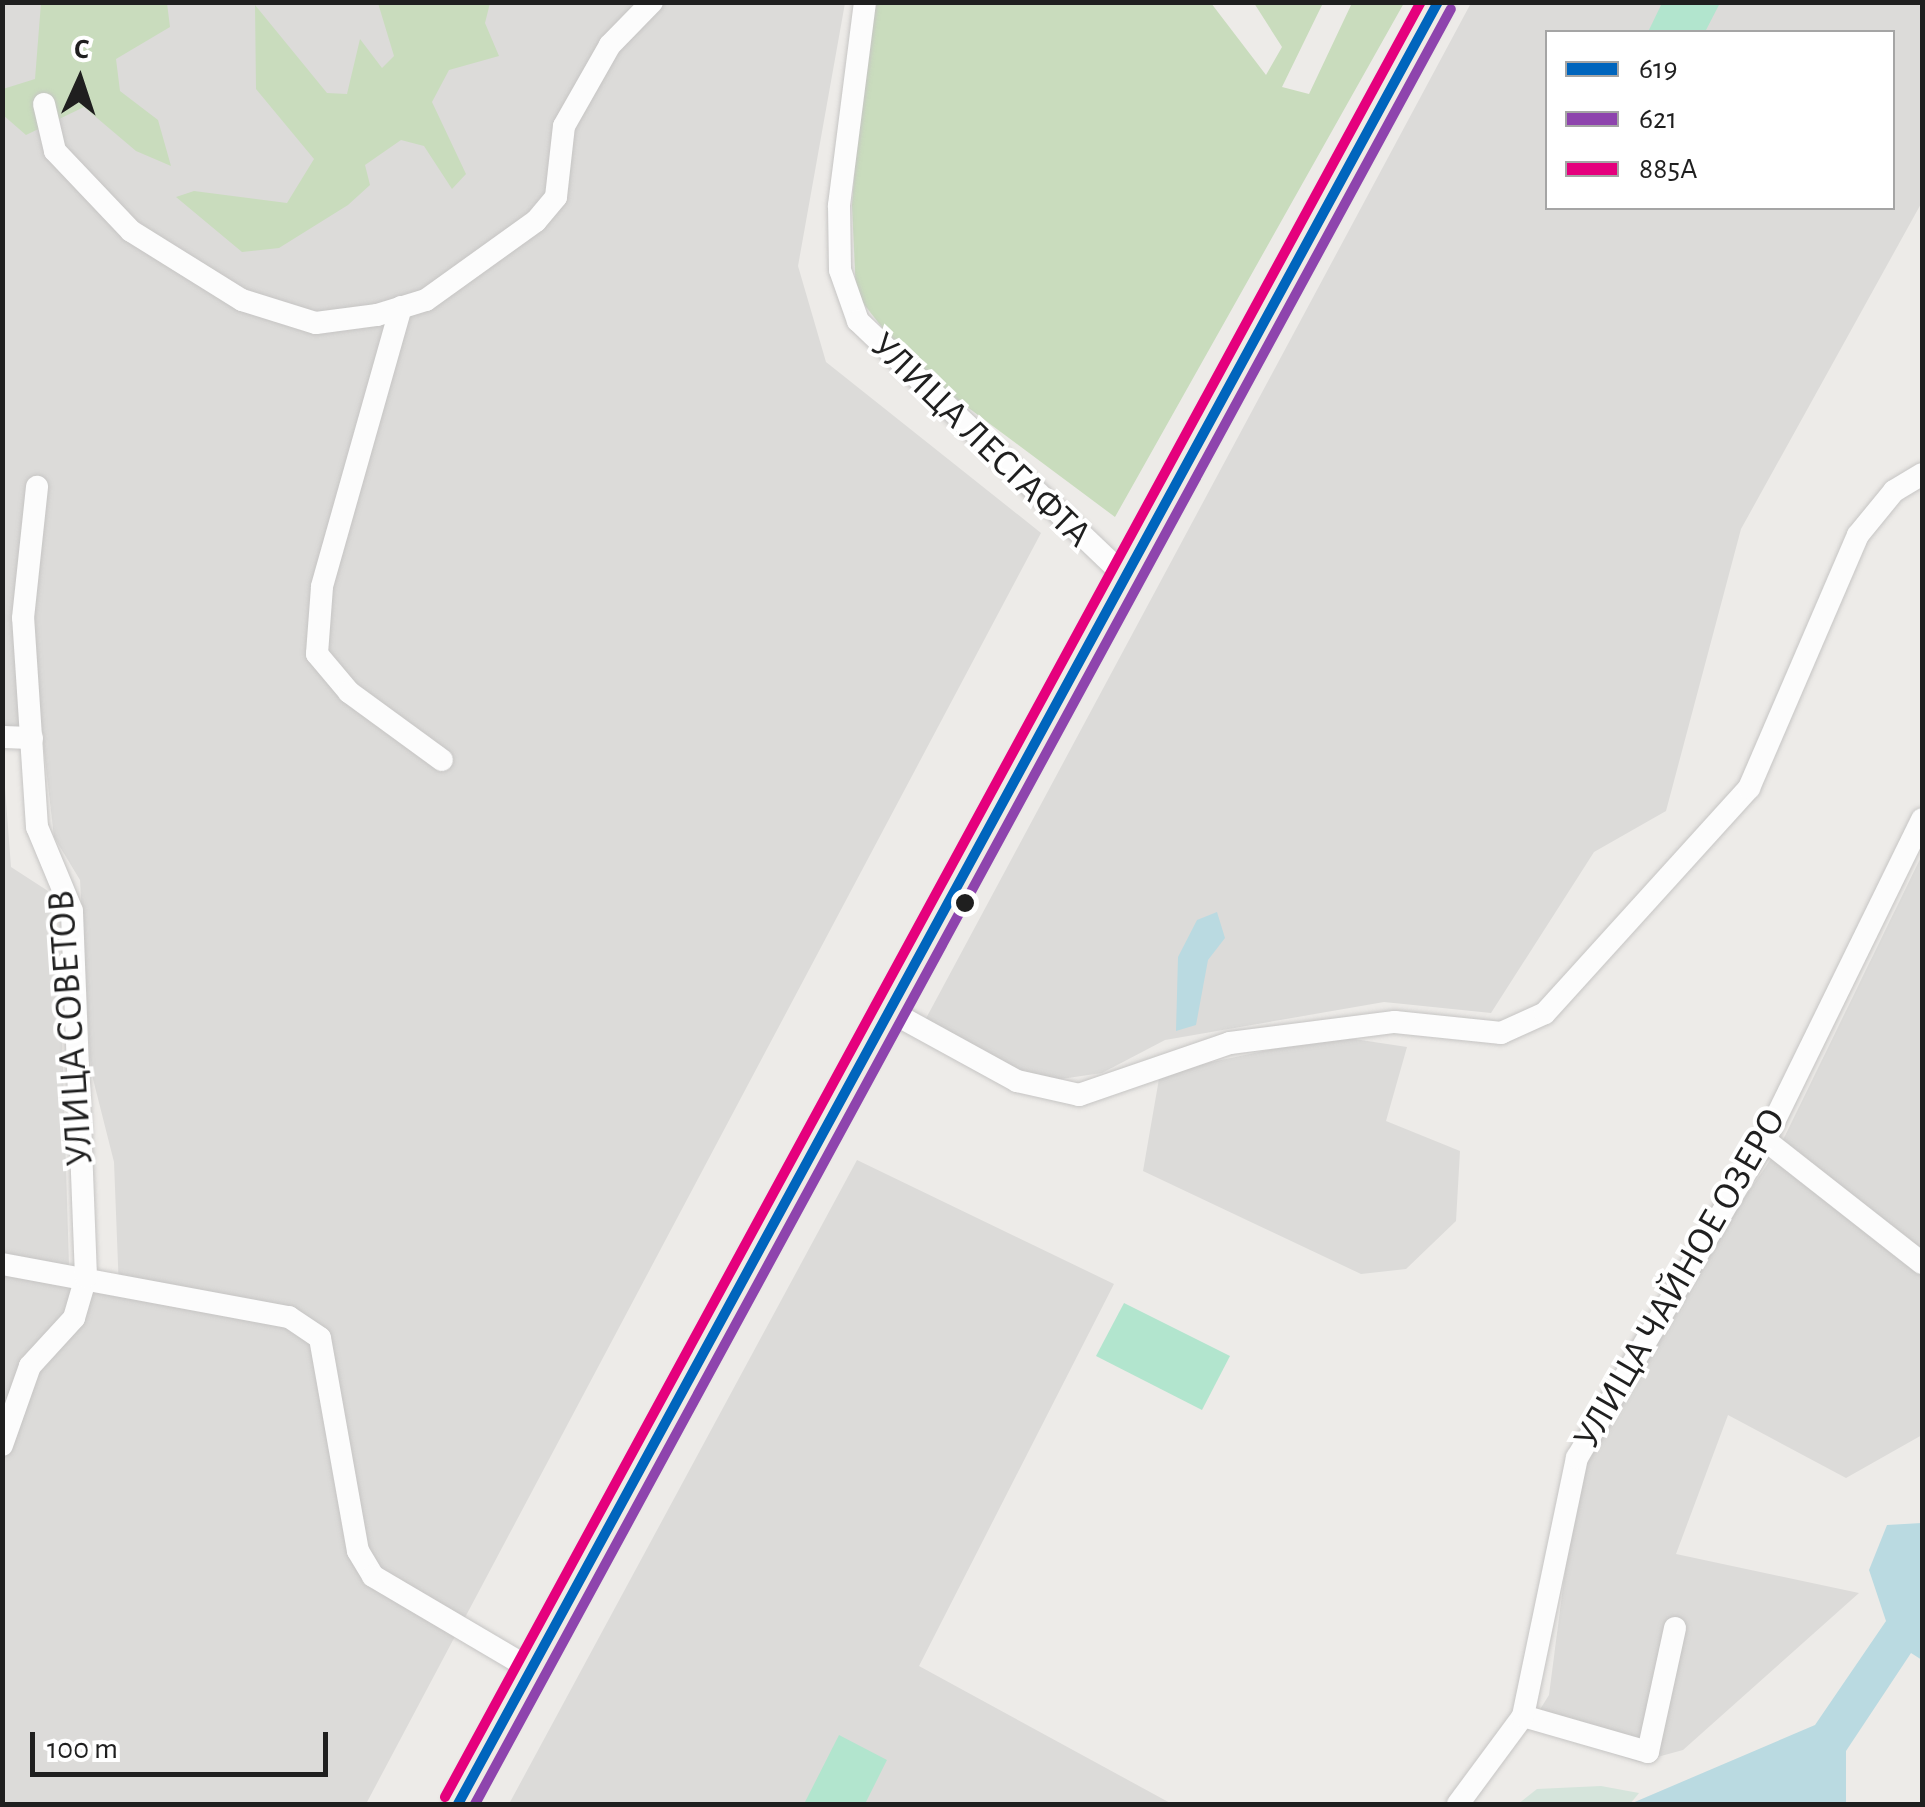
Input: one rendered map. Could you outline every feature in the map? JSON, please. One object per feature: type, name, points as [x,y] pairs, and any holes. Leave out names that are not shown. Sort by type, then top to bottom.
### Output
[{"type":"main road","points":[[458,1804],[884,1008],[1438,2]]},
{"type":"street","points":[[44,104],[55,151],[88,195],[242,300],[316,323],[426,300],[536,222],[556,196],[564,126],[610,44],[652,2]]},
{"type":"street","name":"УЛИЦА ЛЕСГАФТА","points":[[865,2],[839,206],[840,270],[858,322],[1122,573]]},
{"type":"street","points":[[402,307],[322,587],[317,654],[349,692],[442,760]]},
{"type":"street","points":[[884,1008],[1017,1081],[1079,1096],[1230,1043],[1395,1022],[1502,1033],[1545,1013],[1750,788],[1858,536],[1894,491],[1922,474]]},
{"type":"street","name":"УЛИЦА СОВЕТОВ","points":[[2,1445],[30,1366],[74,1318],[86,1277],[72,911],[37,827],[24,579],[36,487]]},
{"type":"street","points":[[2,738],[32,738]]},
{"type":"street","name":"УЛИЦА ЧАЙНОЕ ОЗЕРО","points":[[1458,1804],[1523,1716],[1576,1458],[1764,1140],[1922,819]]},
{"type":"street","points":[[1764,1140],[1922,1263]]},
{"type":"street","points":[[2,1264],[290,1317],[320,1338],[365,1563],[531,1669]]},
{"type":"street","points":[[1523,1716],[1648,1752],[1674,1628]]},
{"type":"shaded area","points":[[3,3],[845,3],[798,266],[826,362],[1041,533],[366,1804],[3,1804],[3,1274],[119,1290],[114,1162],[91,1071],[80,880],[54,837],[42,733],[3,731]]},
{"type":"shaded area","points":[[1471,3],[1922,3],[1922,202],[1741,529],[1666,811],[1594,852],[1491,1013],[1384,1002],[1165,1040],[1102,1073],[1040,1082],[923,1024]]},
{"type":"shaded area","points":[[2,748],[11,867],[48,891],[59,938],[69,1265],[3,1255]]},
{"type":"shaded area","points":[[1922,855],[1922,1435],[1846,1478],[1728,1415],[1676,1554],[1859,1593],[1683,1750],[1639,1762],[1529,1727],[1549,1695],[1577,1479],[1636,1355],[1780,1146]]},
{"type":"shaded area","points":[[1334,1036],[1407,1047],[1386,1121],[1460,1151],[1456,1221],[1406,1269],[1361,1274],[1143,1171],[1160,1073]]},
{"type":"shaded area","points":[[857,1160],[1114,1284],[919,1666],[1172,1804],[509,1804]]},
{"type":"shaded area","points":[[1601,1786],[1639,1793],[1630,1804],[1518,1804],[1537,1789]]},
{"type":"green space","points":[[1662,2],[1720,3],[1706,30],[1649,30]]},
{"type":"green space","points":[[41,3],[167,3],[170,27],[116,59],[120,91],[158,120],[171,166],[136,151],[84,107],[26,135],[3,115],[3,89],[35,79]]},
{"type":"green space","points":[[378,3],[490,3],[485,23],[499,56],[449,70],[432,102],[466,174],[452,189],[424,146],[401,140],[365,165],[370,185],[348,205],[279,248],[242,252],[176,197],[194,191],[287,203],[314,159],[256,89],[255,5],[327,93],[347,94],[360,39],[382,68],[394,56]]},
{"type":"green space","points":[[877,3],[1211,3],[1266,75],[1282,47],[1254,3],[1323,3],[1282,87],[1309,94],[1352,3],[1404,3],[1115,517],[912,366],[856,294],[852,205],[864,48]]},
{"type":"green space","points":[[1124,1303],[1230,1356],[1202,1410],[1096,1356]]},
{"type":"green space","points":[[839,1735],[887,1760],[865,1804],[804,1804]]},
{"type":"water","points":[[1217,912],[1225,938],[1208,960],[1196,1025],[1176,1031],[1178,957],[1197,920]]},
{"type":"water","points":[[1922,1523],[1922,1660],[1911,1653],[1846,1751],[1846,1804],[1630,1804],[1815,1725],[1886,1621],[1869,1570],[1887,1525]]},
{"type":"transit line","name":"885А","points":[[445,1797],[1421,2]]},
{"type":"transit line","name":"619","points":[[458,1804],[1438,2]]},
{"type":"transit line","name":"621","points":[[475,1804],[1451,9]]}]
